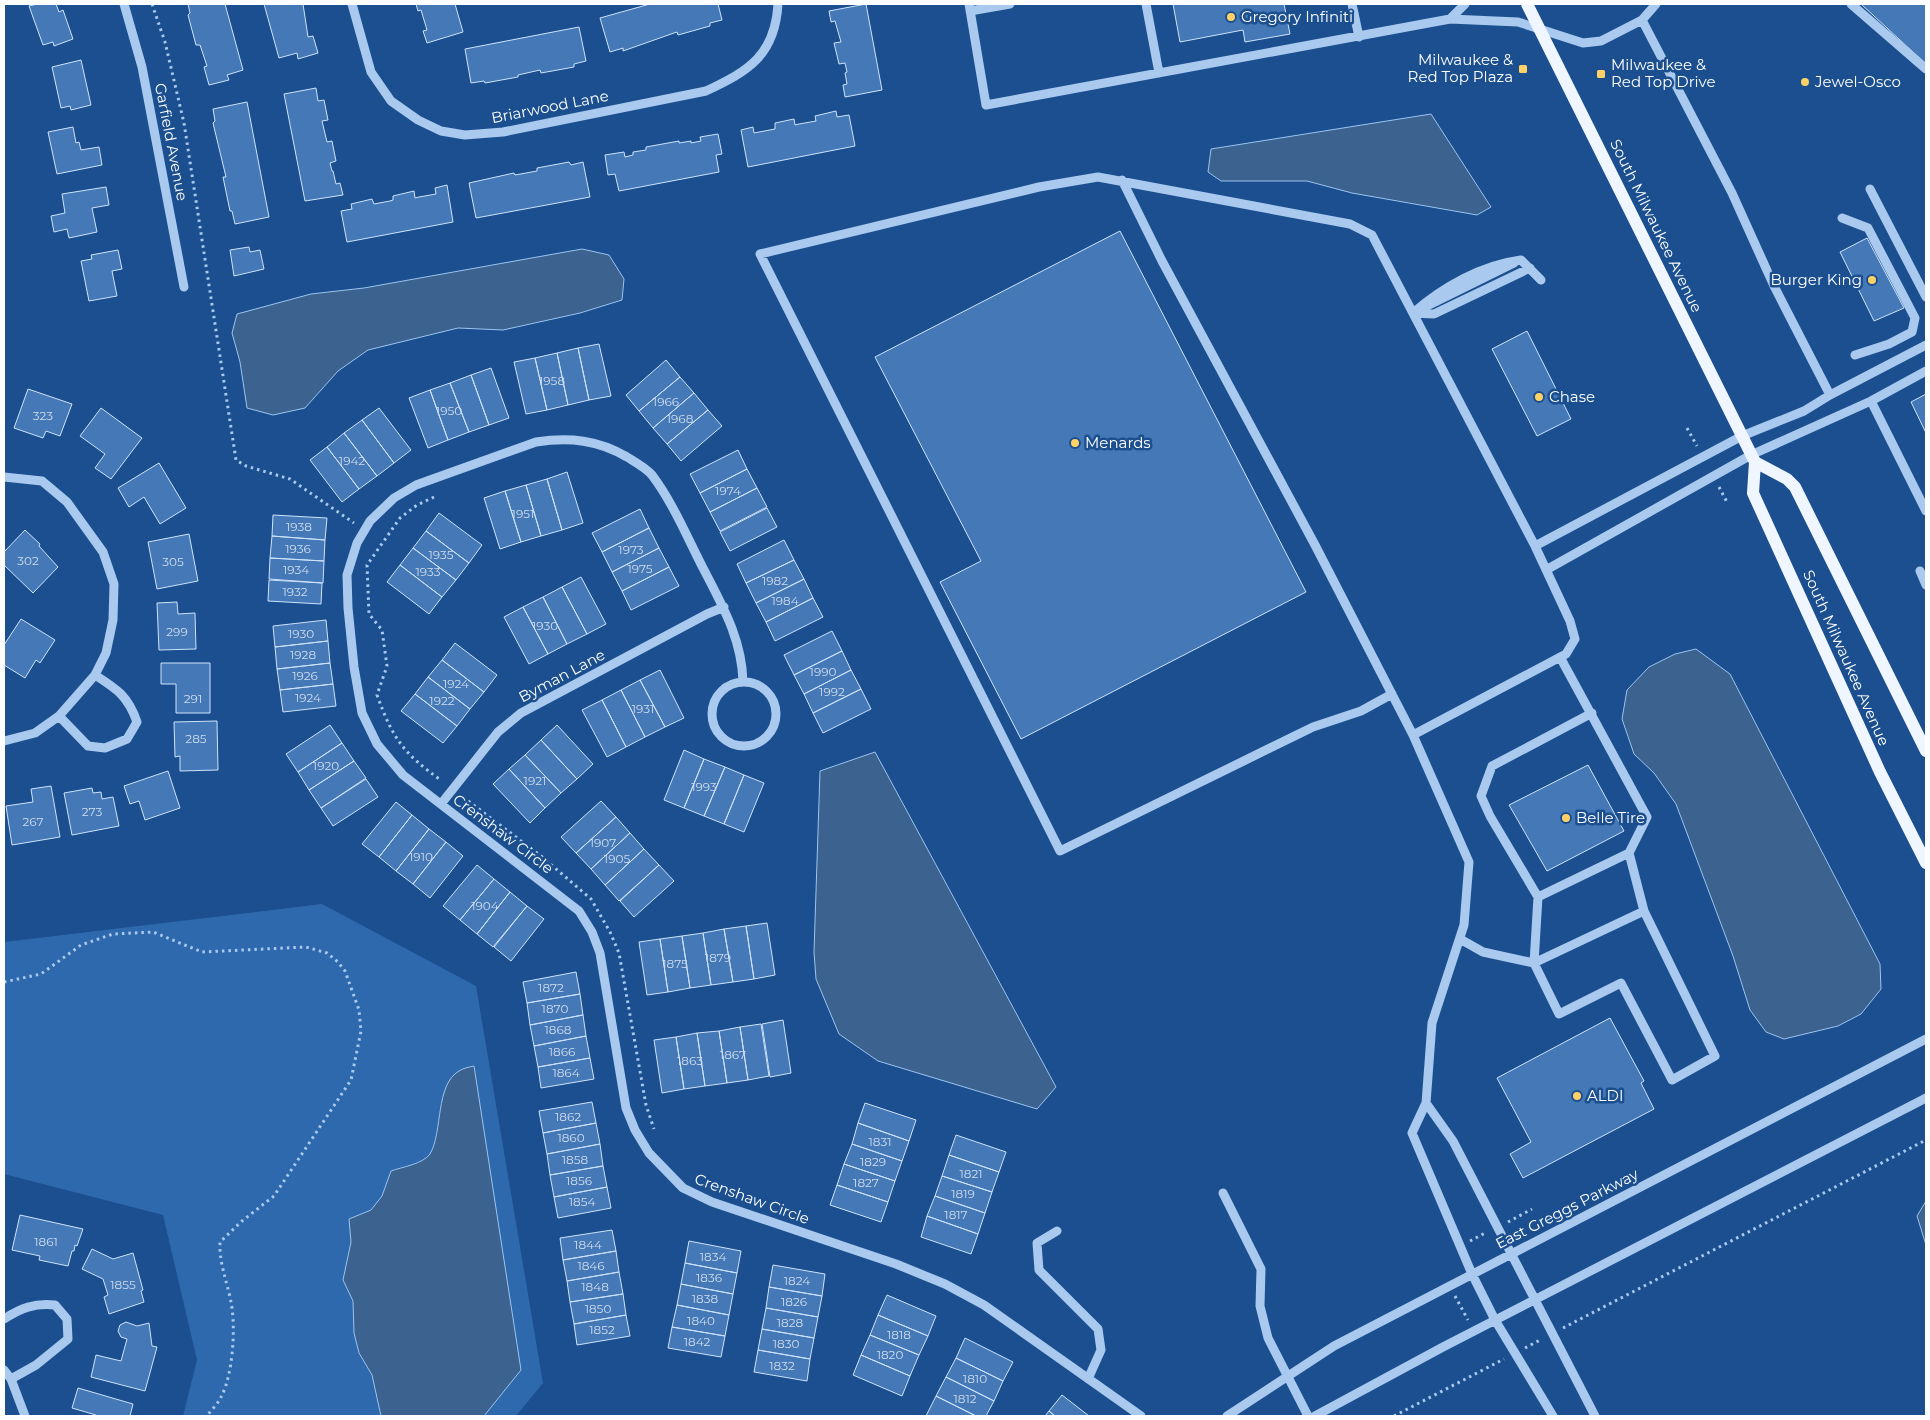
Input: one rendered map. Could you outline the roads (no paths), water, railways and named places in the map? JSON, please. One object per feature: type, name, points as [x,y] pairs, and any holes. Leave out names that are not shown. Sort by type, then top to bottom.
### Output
[{"type":"main road","name":"South Milwaukee Avenue","points":[[1526,4],[1753,458],[1753,493],[1880,772],[1926,863]]},
{"type":"main road","name":"South Milwaukee Avenue","points":[[1753,458],[1795,486],[1926,749]]},
{"type":"street","name":"Garfield Avenue","points":[[124,4],[142,67],[184,286]]},
{"type":"street","name":"Briarwood Lane","points":[[352,4],[372,72],[391,101],[418,120],[441,131],[465,136],[503,132],[706,91],[731,79],[760,58],[776,26],[778,4]]},
{"type":"street","points":[[1010,4],[969,8],[986,105],[1450,19],[1518,22],[1582,43],[1600,41],[1642,20],[1656,4]]},
{"type":"street","points":[[1146,4],[1158,73]]},
{"type":"street","points":[[1352,4],[1359,37]]},
{"type":"street","points":[[1450,19],[1465,4]]},
{"type":"street","points":[[1851,4],[1926,69]]},
{"type":"street","points":[[1642,20],[1732,193],[1774,286],[1830,395]]},
{"type":"street","points":[[1392,694],[1361,711],[1313,727],[1060,852],[760,254],[1040,187],[1098,177],[1350,224],[1372,235],[1534,546],[1570,621],[1575,639],[1566,654],[1413,734]]},
{"type":"street","points":[[1122,180],[1162,261],[1316,545],[1413,734],[1469,862],[1464,925],[1432,1024],[1426,1103],[1412,1133],[1472,1274],[1495,1320],[1553,1416]]},
{"type":"street","points":[[1870,189],[1926,297]]},
{"type":"street","points":[[1842,218],[1868,228],[1915,318],[1912,332],[1889,344],[1856,356]]},
{"type":"street","points":[[1413,313],[1434,295],[1498,262],[1521,260],[1540,280]]},
{"type":"street","points":[[1413,313],[1434,314],[1530,268]]},
{"type":"street","points":[[1534,546],[1742,436],[1804,411],[1830,395],[1926,345]]},
{"type":"street","points":[[1546,570],[1753,458],[1871,401],[1926,371]]},
{"type":"street","points":[[1871,401],[1926,512]]},
{"type":"street","name":"Crenshaw Circle","points":[[743,682],[735,632],[724,607],[666,496],[650,474],[611,448],[584,440],[557,439],[536,442],[416,485],[394,498],[370,521],[357,543],[347,575],[348,608],[354,667],[362,713],[377,744],[404,775],[579,911],[592,932],[600,953],[626,1108],[634,1130],[649,1153],[683,1188],[712,1202],[896,1264],[944,1284],[984,1305],[1088,1379],[1121,1400],[1141,1416]]},
{"type":"street","points":[[4,477],[42,481],[67,502],[103,552],[114,584],[113,620],[106,653],[95,675],[58,716],[35,733],[4,741]]},
{"type":"street","points":[[1920,571],[1926,585]]},
{"type":"street","name":"Byman Lane","points":[[441,804],[498,732],[521,713],[707,614],[724,607]]},
{"type":"street","points":[[1538,897],[1629,853],[1647,817],[1560,657]]},
{"type":"street","points":[[58,716],[88,746],[105,748],[127,739],[137,722],[131,704],[115,687],[95,675]]},
{"type":"street","points":[[743,682],[761,686],[769,693],[774,702],[776,712],[773,728],[763,740],[742,746],[732,744],[716,730],[712,720],[712,709],[715,699],[721,690],[730,684],[743,682]]},
{"type":"street","points":[[1592,713],[1492,766],[1482,796],[1490,816],[1538,897],[1534,963],[1559,1014],[1621,983],[1672,1080],[1715,1056],[1644,911],[1629,853]]},
{"type":"street","points":[[1460,939],[1483,952],[1534,963],[1644,911]]},
{"type":"street","name":"East Greggs Parkway","points":[[1227,1416],[1334,1346],[1926,1039]]},
{"type":"street","points":[[1315,1416],[1495,1320],[1926,1098]]},
{"type":"street","points":[[1426,1103],[1453,1141],[1595,1416]]},
{"type":"street","points":[[1223,1193],[1261,1269],[1260,1306],[1268,1338],[1308,1416]]},
{"type":"street","points":[[1057,1231],[1037,1243],[1039,1270],[1098,1329],[1101,1350],[1088,1379]]},
{"type":"street","points":[[4,1319],[22,1308],[40,1304],[55,1305],[67,1319],[68,1339],[36,1365],[11,1379]]},
{"type":"street","points":[[4,1370],[11,1379],[25,1416]]},
{"type":"place","name":"Gregory Infiniti","points":[[1231,17]]},
{"type":"place","name":"Milwaukee & Red Top Plaza","points":[[1523,69]]},
{"type":"place","name":"Milwaukee & Red Top Drive","points":[[1601,74]]},
{"type":"place","name":"Jewel-Osco","points":[[1805,82]]},
{"type":"place","name":"Burger King","points":[[1872,280]]},
{"type":"place","name":"Chase","points":[[1539,397]]},
{"type":"place","name":"Menards","points":[[1075,443]]},
{"type":"place","name":"Belle Tire","points":[[1566,818]]},
{"type":"place","name":"ALDI","points":[[1577,1096]]}]
